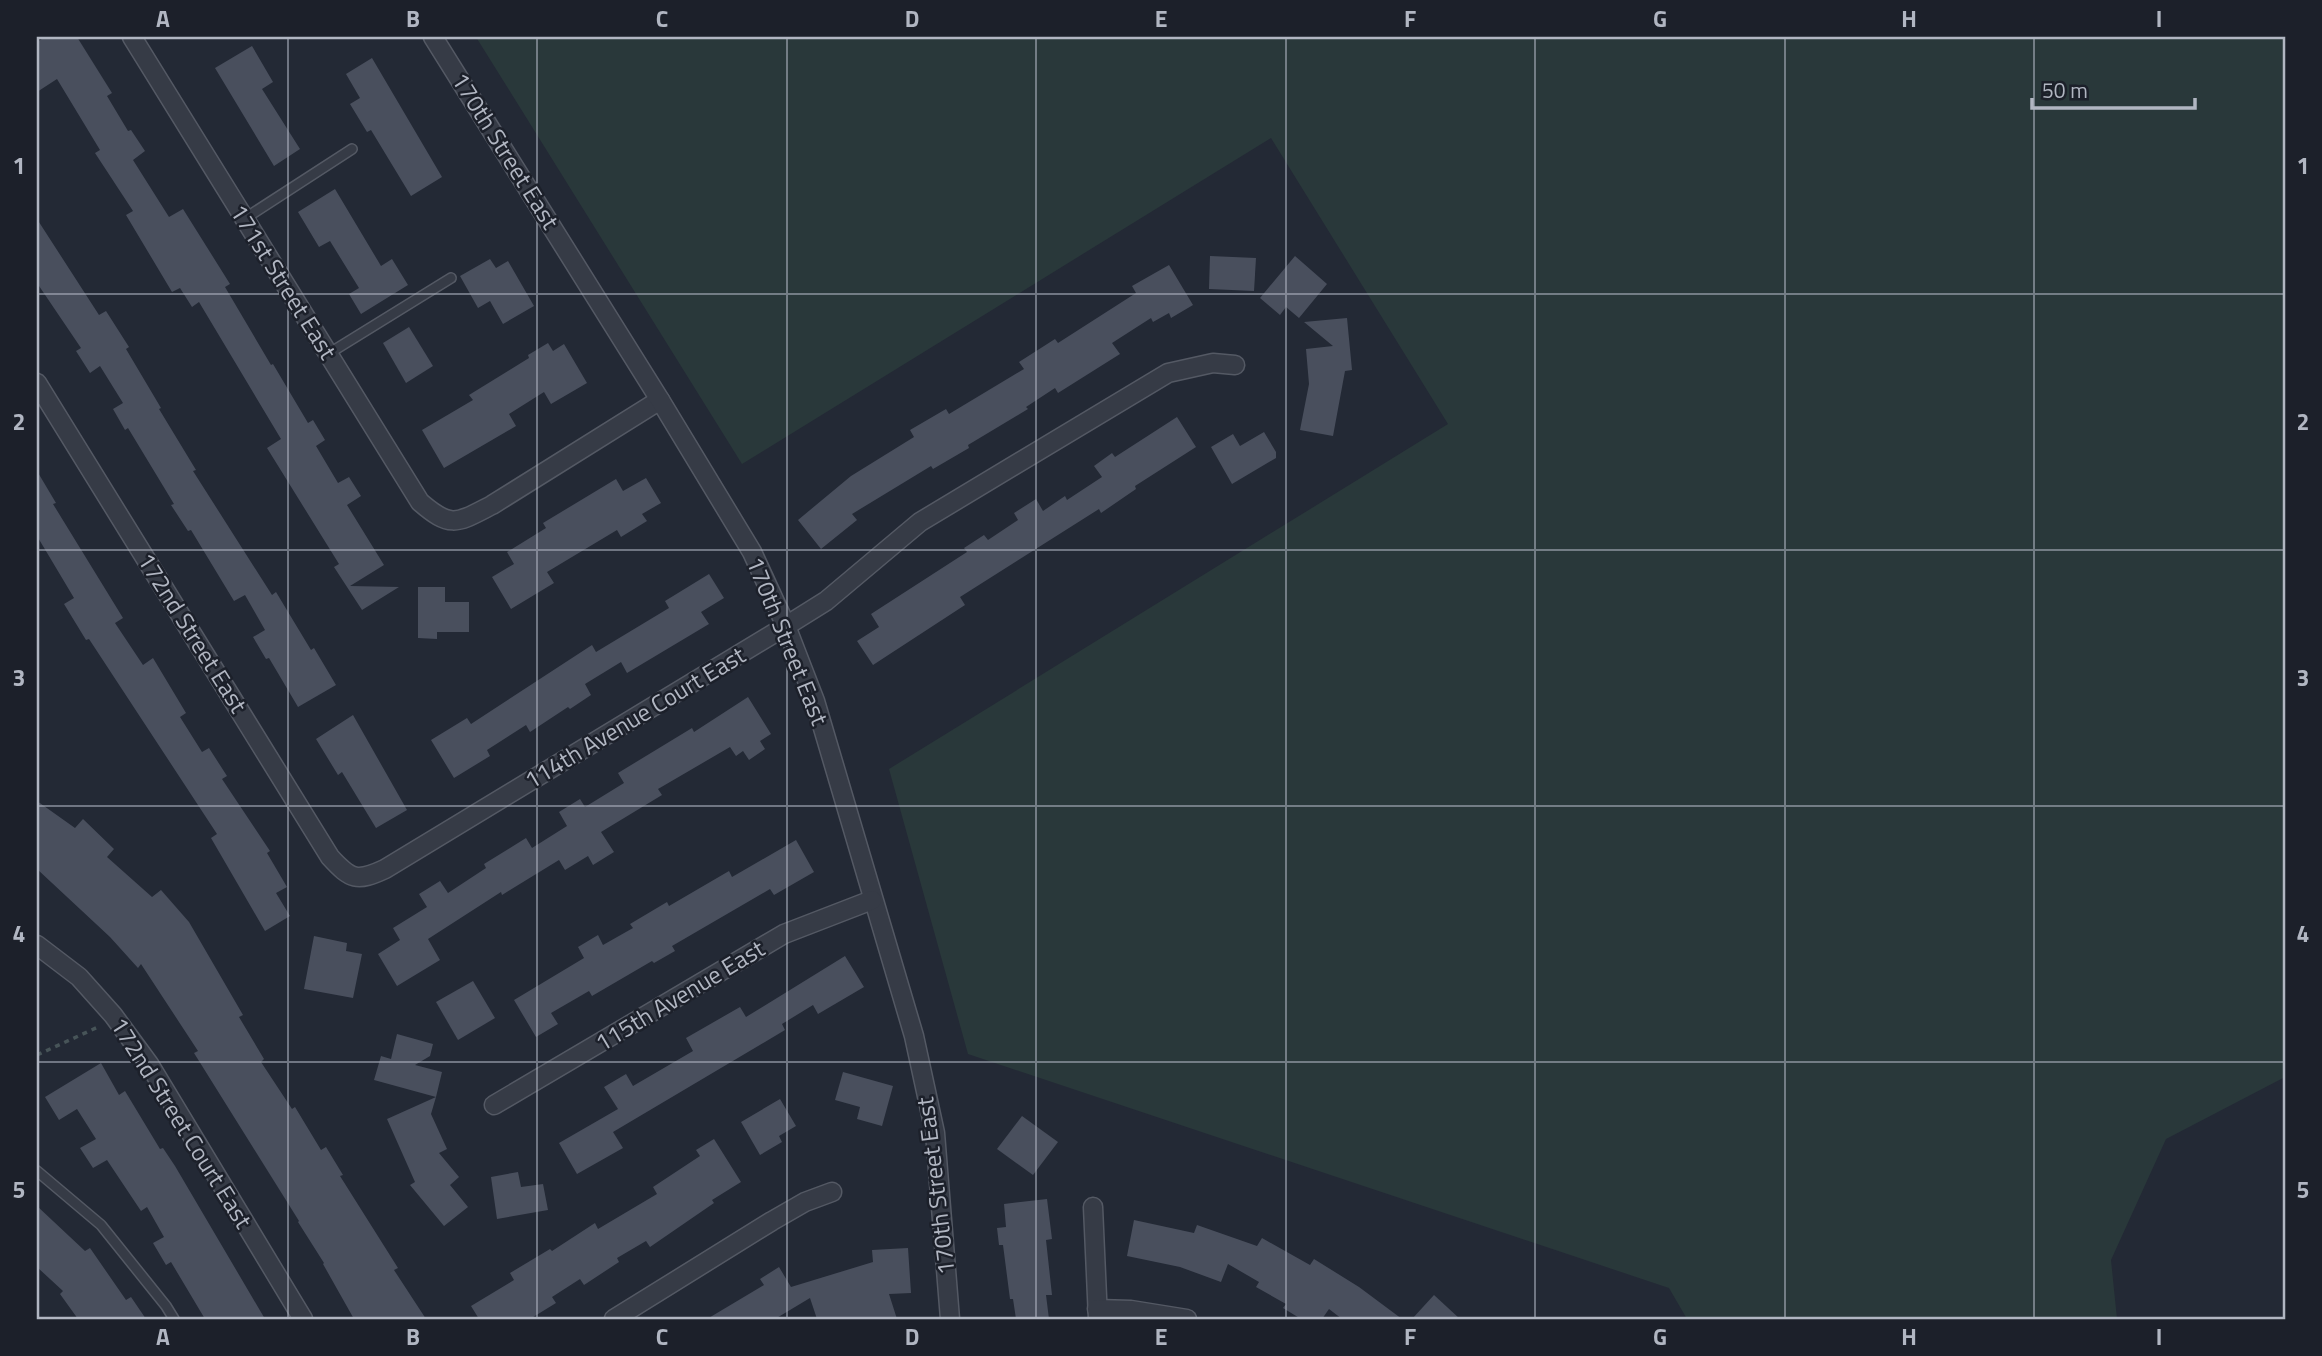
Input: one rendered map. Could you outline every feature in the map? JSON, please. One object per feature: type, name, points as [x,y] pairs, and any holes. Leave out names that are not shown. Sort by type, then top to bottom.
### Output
[{"type":"street","name":"171st Street East","points":[[132,37],[420,502],[443,520],[468,518],[492,505],[660,400]]},
{"type":"street","name":"170th Street East","points":[[433,37],[752,552],[786,626],[815,701],[914,1036],[935,1133],[950,1319]]},
{"type":"street","name":"114th Avenue Court East","points":[[353,878],[367,877],[385,869],[786,626],[825,601],[920,522],[1168,373],[1213,363],[1235,365]]},
{"type":"street","name":"172nd Street East","points":[[37,383],[330,857],[344,873],[353,878]]},
{"type":"street","name":"115th Avenue East","points":[[494,1105],[784,934],[872,900]]},
{"type":"street","name":"172nd Street Court East","points":[[37,945],[79,977],[113,1015],[149,1064],[303,1319]]},
{"type":"street","points":[[614,1319],[772,1221],[805,1202],[832,1192]]},
{"type":"street","points":[[1093,1207],[1097,1314],[1131,1310],[1187,1319]]},
{"type":"lane","points":[[244,219],[352,149]]},
{"type":"lane","points":[[328,354],[450,278]]},
{"type":"lane","points":[[37,1171],[101,1224],[174,1319]]},
{"type":"path","points":[[37,1055],[96,1029],[113,1015]]},
{"type":"shaded area","points":[[476,37],[2285,37],[2285,1077],[2166,1139],[2111,1260],[2117,1319],[1687,1319],[1669,1288],[968,1054],[889,769],[1448,424],[1271,138],[742,464]]},
{"type":"building","points":[[45,37],[77,37],[112,93],[107,96],[128,131],[131,130],[145,151],[133,160],[169,217],[183,209],[230,284],[225,287],[271,365],[273,364],[308,423],[313,420],[325,440],[316,446],[338,483],[349,477],[361,496],[347,505],[384,565],[350,586],[399,587],[362,610],[334,567],[339,564],[267,448],[281,439],[199,302],[192,307],[180,288],[172,292],[126,215],[133,211],[95,153],[100,150],[57,79],[37,92],[37,42]]},
{"type":"building","points":[[252,46],[273,82],[262,89],[300,149],[274,166],[215,68]]},
{"type":"building","points":[[372,58],[442,177],[411,196],[371,130],[367,132],[350,104],[360,98],[346,74]]},
{"type":"building","points":[[335,189],[381,266],[392,259],[408,285],[361,314],[349,294],[359,288],[330,241],[319,247],[298,212]]},
{"type":"building","points":[[37,219],[99,315],[106,311],[129,347],[126,349],[196,470],[193,471],[272,595],[276,592],[336,685],[298,707],[269,658],[266,659],[253,637],[265,630],[245,595],[234,601],[191,530],[188,531],[171,505],[174,504],[128,428],[125,430],[113,409],[123,403],[100,366],[90,373],[76,351],[81,348],[37,283]]},
{"type":"building","points":[[1210,256],[1256,258],[1254,291],[1209,289]]},
{"type":"building","points":[[1295,256],[1327,284],[1299,318],[1286,307],[1280,315],[1260,298]]},
{"type":"building","points":[[490,259],[496,268],[508,261],[534,306],[503,324],[490,301],[478,308],[460,276]]},
{"type":"building","points":[[1169,265],[1193,305],[1171,318],[1169,313],[1153,322],[1151,318],[1112,343],[1120,354],[1058,393],[1055,388],[1026,407],[1028,409],[968,445],[969,448],[933,469],[931,466],[852,514],[857,520],[821,549],[798,520],[851,476],[914,437],[910,430],[946,409],[949,414],[1024,369],[1019,362],[1055,339],[1058,343],[1136,293],[1132,286]]},
{"type":"building","points":[[1347,318],[1352,370],[1345,371],[1333,436],[1300,430],[1309,384],[1306,349],[1333,346],[1304,322]]},
{"type":"building","points":[[409,327],[433,366],[406,383],[383,343]]},
{"type":"building","points":[[548,343],[553,351],[564,344],[587,383],[551,404],[544,392],[509,414],[516,426],[444,468],[422,430],[473,400],[469,395]]},
{"type":"building","points":[[1177,417],[1196,447],[1135,486],[1136,489],[1101,513],[1099,509],[960,597],[965,605],[873,665],[857,641],[879,627],[871,614],[967,552],[964,548],[984,535],[988,540],[1018,520],[1014,513],[1036,499],[1043,511],[1065,496],[1067,500],[1102,477],[1094,466],[1112,453],[1115,457]]},
{"type":"building","points":[[1264,432],[1276,452],[1276,458],[1232,484],[1211,447],[1233,434],[1240,446]]},
{"type":"building","points":[[37,471],[56,503],[53,504],[123,618],[115,623],[143,665],[153,658],[186,713],[180,717],[202,752],[209,748],[227,776],[222,779],[270,851],[267,853],[287,887],[276,893],[290,916],[265,931],[211,838],[217,834],[64,604],[74,598],[37,536]]},
{"type":"building","points":[[646,478],[661,503],[642,514],[647,521],[621,537],[617,530],[547,572],[554,583],[511,609],[492,577],[514,564],[507,552],[546,528],[543,523],[616,479],[623,491]]},
{"type":"building","points":[[709,574],[724,598],[701,612],[709,624],[627,673],[621,662],[585,684],[591,695],[530,732],[526,725],[487,750],[490,756],[454,778],[431,740],[467,718],[471,724],[592,645],[596,652],[669,608],[665,601]]},
{"type":"building","points":[[418,587],[445,587],[445,602],[469,602],[469,632],[437,632],[437,639],[418,638]]},
{"type":"building","points":[[748,697],[771,734],[760,741],[765,749],[749,760],[743,751],[736,756],[730,747],[658,789],[662,795],[601,832],[614,852],[593,865],[588,856],[565,870],[559,860],[502,895],[501,892],[428,939],[440,960],[397,986],[378,954],[400,940],[393,928],[427,907],[419,894],[440,881],[448,893],[486,868],[484,864],[526,838],[532,848],[567,826],[559,812],[580,799],[585,807],[624,783],[618,773],[692,728],[694,732]]},
{"type":"building","points":[[353,715],[407,810],[376,828],[342,772],[338,775],[316,739]]},
{"type":"building","points":[[37,801],[75,828],[83,819],[114,849],[107,857],[152,897],[161,890],[189,922],[243,1015],[239,1017],[264,1059],[261,1062],[292,1109],[295,1107],[321,1150],[326,1147],[343,1175],[340,1176],[398,1268],[394,1270],[426,1319],[354,1319],[299,1221],[194,1053],[198,1051],[141,964],[138,968],[110,937],[37,869]]},
{"type":"building","points":[[796,840],[814,872],[774,895],[770,889],[672,946],[675,951],[654,963],[652,961],[592,996],[589,991],[551,1013],[558,1024],[536,1037],[514,1000],[584,958],[578,947],[598,935],[603,945],[633,928],[630,924],[667,902],[669,906],[729,871],[732,877]]},
{"type":"building","points":[[314,936],[347,943],[346,951],[362,954],[353,998],[304,989]]},
{"type":"building","points":[[845,956],[864,987],[818,1014],[813,1005],[782,1024],[785,1030],[613,1132],[623,1148],[577,1174],[559,1143],[618,1109],[604,1087],[626,1074],[633,1086],[693,1051],[686,1038],[740,1007],[746,1017]]},
{"type":"building","points":[[473,981],[495,1018],[458,1040],[436,1002]]},
{"type":"building","points":[[397,1034],[433,1044],[430,1056],[415,1065],[442,1072],[436,1097],[374,1080],[381,1056],[391,1059]]},
{"type":"building","points":[[101,1063],[119,1095],[125,1091],[160,1149],[163,1148],[175,1166],[265,1319],[205,1319],[171,1262],[166,1265],[153,1243],[164,1237],[147,1207],[141,1211],[107,1160],[93,1168],[80,1148],[96,1139],[77,1109],[59,1120],[45,1097]]},
{"type":"building","points":[[843,1072],[893,1086],[882,1126],[857,1119],[860,1107],[835,1100]]},
{"type":"building","points":[[436,1097],[431,1114],[447,1149],[439,1153],[459,1177],[450,1185],[468,1207],[444,1226],[410,1185],[415,1182],[387,1119]]},
{"type":"building","points":[[780,1099],[796,1126],[779,1136],[782,1142],[760,1155],[741,1122]]},
{"type":"building","points":[[1022,1116],[1058,1142],[1033,1175],[997,1149]]},
{"type":"building","points":[[714,1139],[741,1182],[712,1200],[714,1203],[650,1247],[646,1241],[617,1258],[619,1262],[584,1285],[580,1279],[552,1297],[556,1303],[530,1319],[479,1319],[471,1306],[514,1280],[510,1273],[550,1249],[552,1251],[595,1223],[598,1229],[657,1194],[653,1187],[700,1156],[696,1150]]},
{"type":"building","points":[[518,1172],[521,1187],[543,1184],[548,1210],[497,1219],[491,1177]]},
{"type":"building","points":[[1047,1199],[1052,1239],[1046,1240],[1052,1295],[1046,1295],[1049,1319],[1016,1319],[1013,1299],[1010,1299],[1003,1245],[999,1245],[997,1228],[1006,1227],[1004,1204]]},
{"type":"building","points":[[37,1206],[85,1251],[90,1248],[126,1300],[131,1297],[146,1319],[78,1319],[60,1294],[63,1291],[37,1267]]},
{"type":"building","points":[[1134,1220],[1194,1233],[1197,1225],[1257,1246],[1262,1238],[1310,1265],[1314,1259],[1359,1287],[1402,1319],[1342,1319],[1329,1309],[1322,1319],[1301,1319],[1283,1308],[1286,1304],[1256,1287],[1259,1282],[1228,1264],[1221,1282],[1180,1267],[1127,1256]]},
{"type":"building","points":[[908,1248],[911,1293],[889,1294],[897,1319],[817,1319],[810,1298],[775,1319],[707,1319],[764,1285],[760,1279],[779,1267],[791,1287],[873,1262],[872,1250]]},
{"type":"building","points":[[1434,1295],[1460,1319],[1412,1319]]}]
